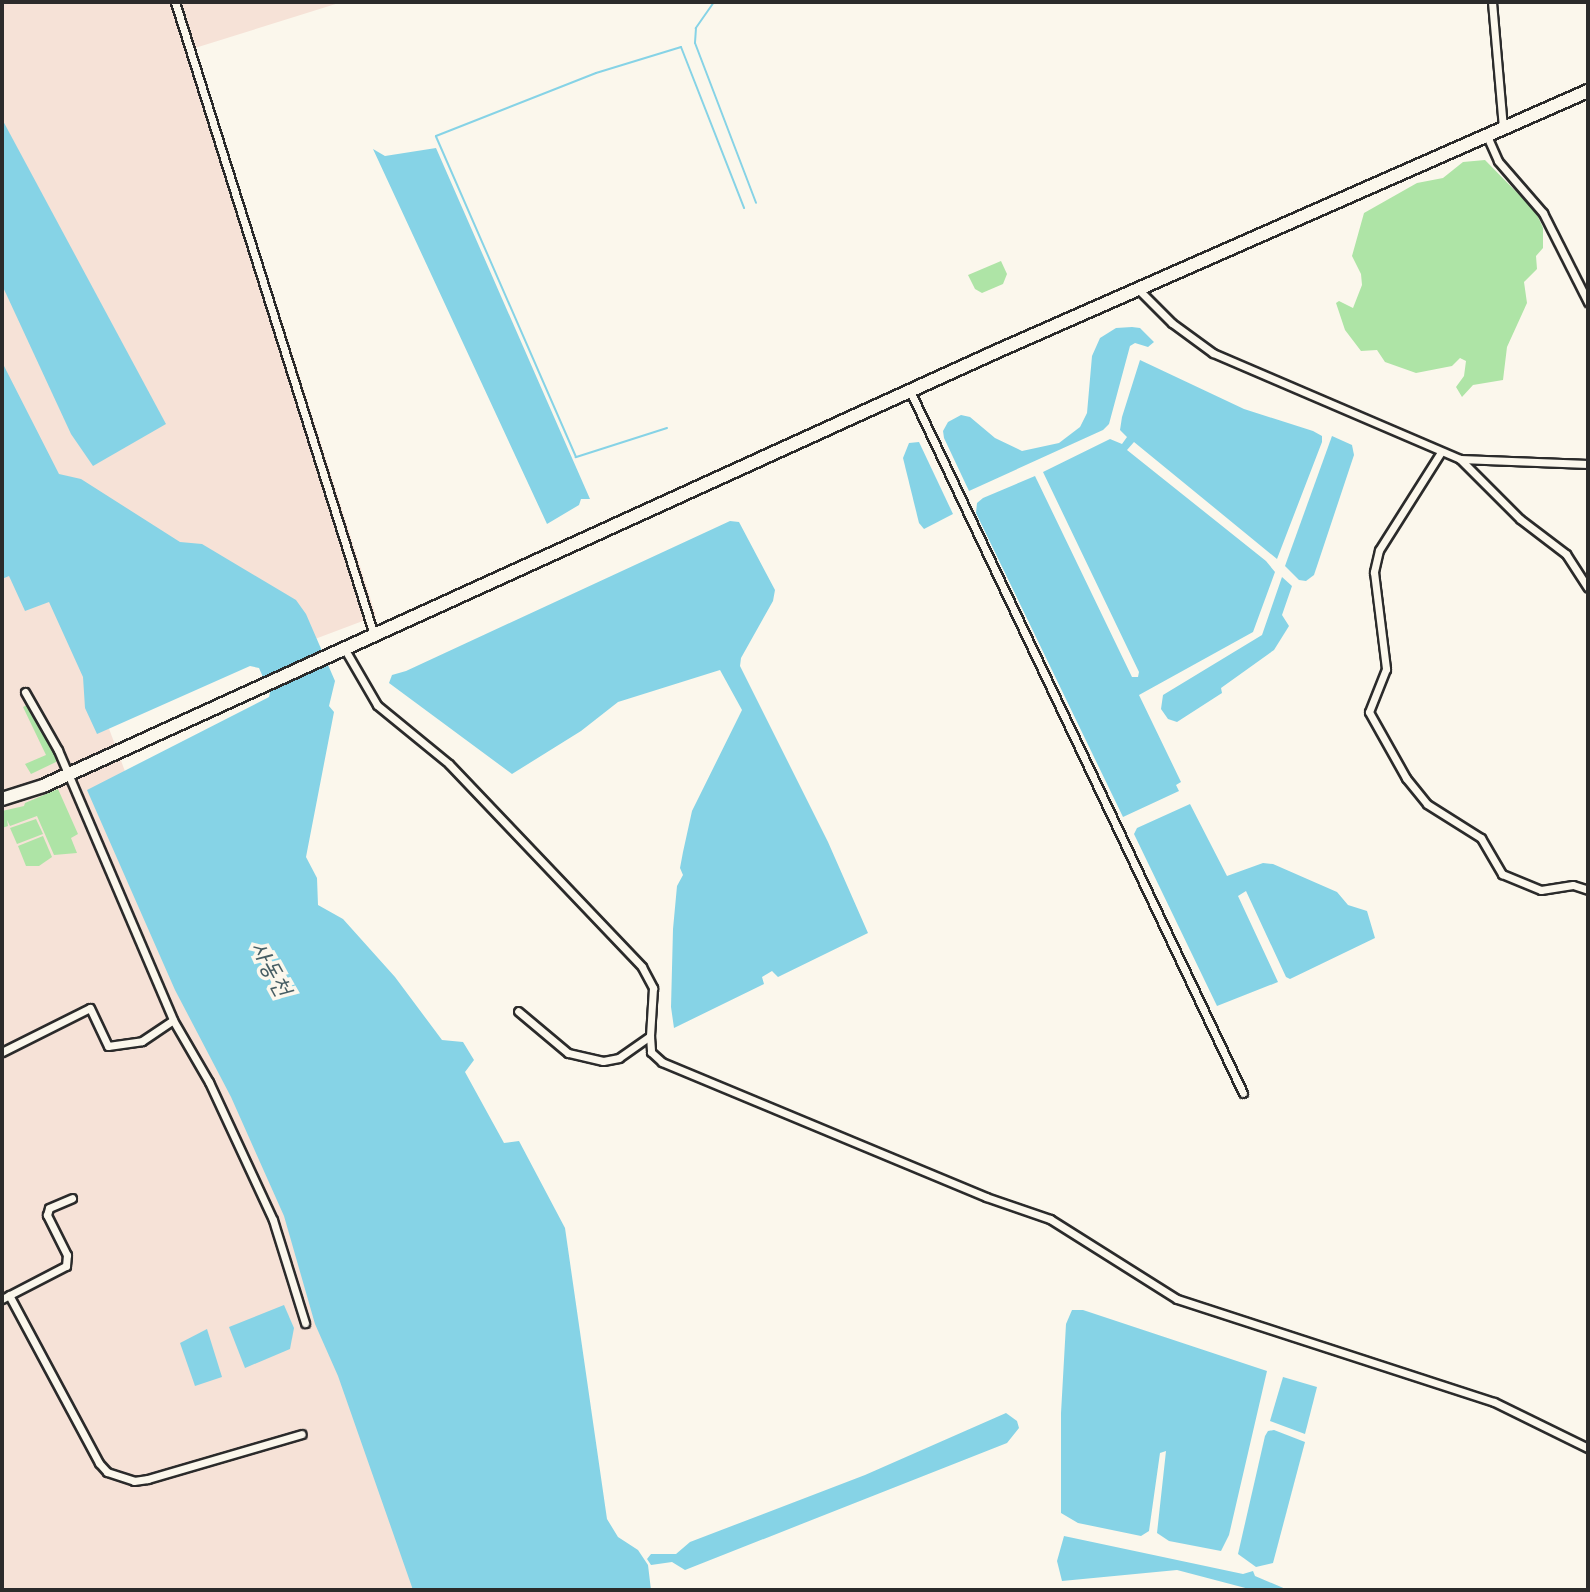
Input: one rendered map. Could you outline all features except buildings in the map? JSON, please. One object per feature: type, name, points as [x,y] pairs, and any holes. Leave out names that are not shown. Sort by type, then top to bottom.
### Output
[{"type":"main road","points":[[2,799],[67,774],[910,391],[1588,91]]},
{"type":"street","points":[[175,2],[374,635]]},
{"type":"street","points":[[1492,2],[1503,129]]},
{"type":"street","points":[[1487,136],[1498,161],[1543,213],[1588,302]]},
{"type":"street","points":[[1138,289],[1172,323],[1213,353],[1441,452],[1460,459],[1588,464]]},
{"type":"street","points":[[910,391],[1243,1093]]},
{"type":"street","points":[[1441,452],[1379,550],[1374,572],[1386,669],[1369,712],[1406,778],[1427,804],[1481,838],[1502,874],[1541,890],[1573,885],[1588,890]]},
{"type":"street","points":[[1460,459],[1520,519],[1566,554],[1588,588]]},
{"type":"street","points":[[344,648],[377,705],[449,764],[642,967],[653,988],[651,1052],[662,1062],[986,1197],[1050,1219],[1177,1299],[1494,1402],[1588,1448]]},
{"type":"street","points":[[25,692],[58,750],[173,1020],[209,1082],[273,1220],[305,1323]]},
{"type":"street","points":[[2,1052],[90,1008],[108,1046],[142,1041],[173,1020]]},
{"type":"street","points":[[518,1011],[568,1053],[584,1059],[619,1058],[650,1036]]},
{"type":"street","points":[[72,1198],[49,1208],[47,1215],[67,1255],[66,1266],[5,1297],[107,1472],[134,1481],[148,1479],[302,1434]]},
{"type":"shaded area","points":[[2,2],[342,2],[195,48],[376,616],[105,718],[420,1558],[420,1590],[2,1590]]},
{"type":"green space","points":[[1485,160],[1536,212],[1543,228],[1543,248],[1536,256],[1537,269],[1524,282],[1527,303],[1507,347],[1503,380],[1473,385],[1462,397],[1456,387],[1464,376],[1466,361],[1460,358],[1452,366],[1416,373],[1385,362],[1377,350],[1361,351],[1345,330],[1336,303],[1339,301],[1353,308],[1362,285],[1361,274],[1352,256],[1364,213],[1417,183],[1443,178],[1463,162]]},
{"type":"green space","points":[[1001,261],[1007,274],[1003,284],[982,293],[975,289],[968,275]]},
{"type":"green space","points":[[27,705],[57,756],[56,762],[31,774],[25,764],[46,755],[23,707]]},
{"type":"green space","points":[[58,789],[78,834],[71,838],[77,853],[54,855],[37,816],[10,826],[7,820],[8,826],[2,828],[2,811],[24,806]]},
{"type":"green space","points":[[36,819],[43,834],[17,844],[10,828]]},
{"type":"green space","points":[[43,836],[52,857],[39,866],[26,866],[18,846]]},
{"type":"water","points":[[2,119],[166,424],[93,466],[71,434],[2,285]]},
{"type":"water","points":[[436,148],[590,499],[581,499],[579,505],[547,524],[373,149],[385,156]]},
{"type":"water","points":[[1116,328],[1140,328],[1154,342],[1148,347],[1135,343],[1130,346],[1109,424],[1103,430],[969,491],[944,438],[943,431],[948,422],[961,415],[970,417],[995,438],[1022,451],[1059,443],[1080,427],[1087,413],[1092,356],[1100,338]]},
{"type":"water","points":[[1140,360],[1244,409],[1313,431],[1322,436],[1322,442],[1277,559],[1134,442],[1127,450],[1266,561],[1275,572],[1253,632],[1139,695],[1181,782],[1176,785],[1179,791],[1123,817],[976,513],[977,503],[983,498],[1035,476],[1132,677],[1138,677],[1139,672],[1043,472],[1110,439],[1122,444],[1127,437],[1120,430],[1122,417]]},
{"type":"water","name":"사동천","points":[[3,364],[59,474],[81,479],[180,542],[202,544],[296,600],[306,614],[335,681],[329,706],[334,712],[306,857],[317,878],[318,905],[343,919],[395,977],[442,1040],[463,1042],[474,1060],[465,1072],[504,1143],[519,1141],[565,1228],[607,1519],[618,1537],[638,1550],[648,1565],[651,1590],[413,1590],[338,1376],[315,1324],[284,1216],[231,1097],[175,990],[87,790],[269,697],[270,693],[259,668],[250,666],[97,734],[85,708],[83,677],[49,602],[25,611],[9,576],[2,579]]},
{"type":"water","points":[[1332,436],[1352,445],[1354,455],[1314,575],[1306,581],[1299,580],[1285,566]]},
{"type":"water","points":[[919,442],[953,514],[924,529],[919,523],[903,458],[909,443]]},
{"type":"water","points":[[730,521],[739,522],[775,590],[773,601],[741,658],[740,666],[828,842],[868,933],[778,977],[772,971],[762,977],[764,984],[674,1028],[671,1007],[673,929],[677,886],[683,875],[680,868],[683,852],[692,811],[742,710],[720,670],[618,702],[581,731],[512,774],[389,683],[392,675]]},
{"type":"water","points":[[1282,577],[1292,586],[1282,615],[1289,626],[1274,650],[1221,688],[1222,693],[1177,722],[1168,719],[1161,709],[1163,695],[1262,635]]},
{"type":"water","points":[[1190,804],[1227,876],[1263,863],[1273,864],[1337,892],[1348,905],[1367,911],[1375,938],[1290,979],[1286,977],[1246,891],[1238,896],[1278,982],[1217,1006],[1134,834],[1137,828]]},
{"type":"water","points":[[284,1305],[294,1328],[290,1349],[245,1368],[229,1327]]},
{"type":"water","points":[[1072,1310],[1083,1310],[1267,1371],[1229,1535],[1221,1551],[1169,1541],[1157,1533],[1166,1451],[1160,1453],[1149,1531],[1141,1536],[1078,1523],[1061,1513],[1061,1413],[1066,1324]]},
{"type":"water","points":[[207,1329],[222,1377],[195,1386],[180,1343]]},
{"type":"water","points":[[1283,1377],[1317,1387],[1305,1434],[1270,1421]]},
{"type":"water","points":[[1006,1413],[1017,1421],[1019,1428],[1007,1443],[685,1570],[672,1562],[651,1565],[647,1559],[651,1554],[676,1554],[690,1542],[865,1475]]},
{"type":"water","points":[[1274,1430],[1305,1442],[1273,1563],[1256,1567],[1238,1554],[1265,1436],[1268,1431]]},
{"type":"water","points":[[1064,1536],[1243,1574],[1253,1571],[1255,1576],[1288,1590],[1253,1590],[1177,1570],[1062,1581],[1057,1561]]},
{"type":"waterway","points":[[714,2],[696,28],[695,43],[756,203]]},
{"type":"waterway","points":[[667,428],[576,457],[436,136],[596,73],[681,47],[744,208]]}]
